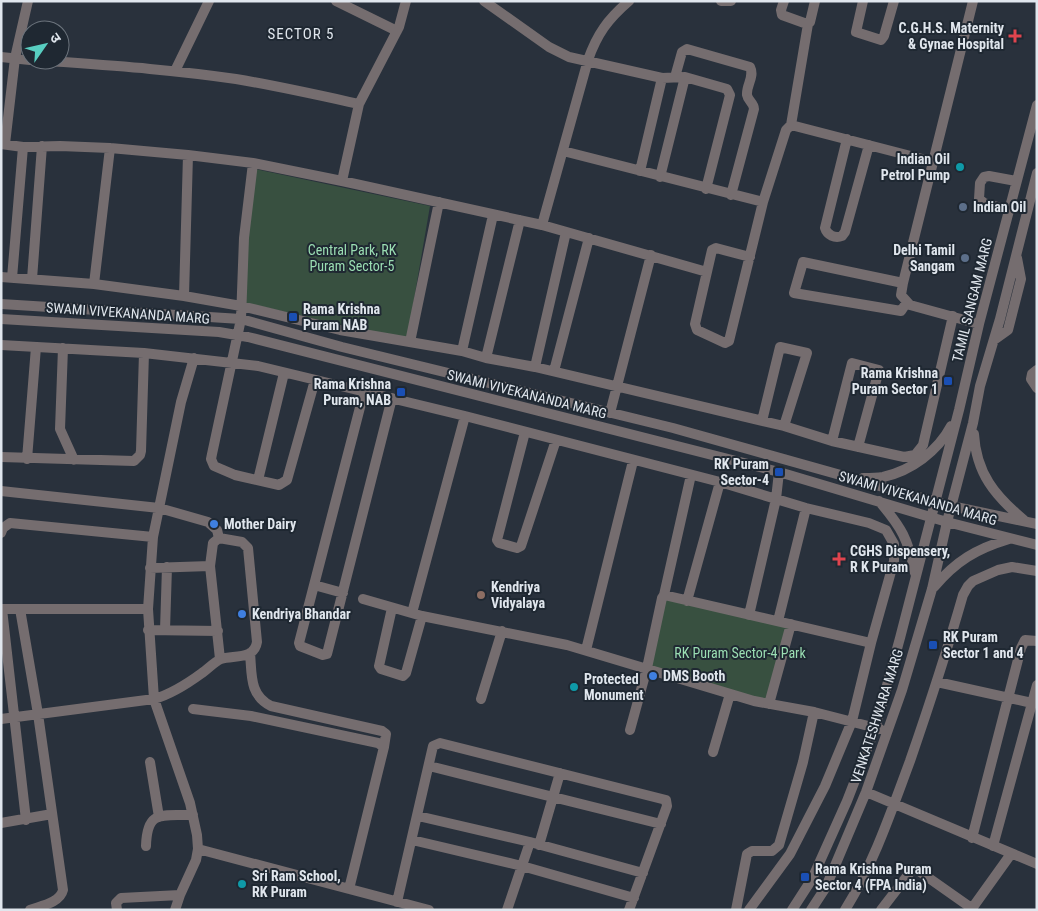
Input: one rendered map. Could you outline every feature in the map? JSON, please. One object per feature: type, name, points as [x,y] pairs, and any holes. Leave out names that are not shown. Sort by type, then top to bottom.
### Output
[{"type":"street","points":[[28,1],[15,58],[3,144],[22,147],[110,148],[188,155],[253,164],[542,224],[707,272]]},
{"type":"street","points":[[175,71],[208,1]]},
{"type":"street","points":[[336,1],[397,31]]},
{"type":"street","points":[[342,181],[359,104],[397,31],[406,1]]},
{"type":"street","points":[[484,1],[556,51],[575,59],[588,60],[662,78],[680,77],[724,87],[729,91],[748,98],[754,105],[754,109],[732,195]]},
{"type":"street","points":[[542,224],[594,42],[607,22],[629,1]]},
{"type":"street","points":[[721,1],[730,1]]},
{"type":"street","points":[[784,1],[781,10],[782,15],[808,24]]},
{"type":"street","points":[[750,257],[714,248],[712,250],[695,327],[698,331],[728,342],[750,257],[763,202],[786,130],[791,125],[808,24],[815,1]]},
{"type":"street","points":[[863,1],[856,32],[879,40],[883,38],[894,1]]},
{"type":"street","points":[[973,1],[901,295],[906,302],[916,307],[979,324]]},
{"type":"street","points":[[660,176],[680,77],[682,52],[686,49],[691,49],[750,67],[752,74],[747,92],[748,98]]},
{"type":"street","points":[[1,57],[20,59]]},
{"type":"street","points":[[70,63],[175,71],[287,88],[359,104]]},
{"type":"street","points":[[640,171],[662,78]]},
{"type":"street","points":[[706,189],[730,95],[729,91]]},
{"type":"street","name":"TAMIL SANGAM MARG","points":[[792,910],[812,879],[876,727],[959,410],[1008,210],[1037,104]]},
{"type":"street","points":[[791,125],[934,162]]},
{"type":"street","points":[[847,139],[825,228],[830,235],[836,237],[842,236],[845,232],[869,145]]},
{"type":"street","points":[[32,279],[42,146]]},
{"type":"street","points":[[22,147],[7,278],[94,284],[241,306],[340,330],[462,351],[486,358],[554,371],[784,426],[832,441],[904,457],[912,456],[923,445],[953,316]]},
{"type":"street","points":[[94,284],[110,148]]},
{"type":"street","points":[[563,150],[706,189],[763,202]]},
{"type":"street","points":[[184,296],[188,155]]},
{"type":"street","points":[[253,164],[244,238],[241,319],[230,362],[211,459],[217,469],[279,485],[287,480],[315,380]]},
{"type":"street","points":[[951,506],[973,423],[980,386],[994,340],[1037,173]]},
{"type":"street","points":[[1008,210],[984,203],[979,199],[980,183],[984,177],[989,176],[1016,181]]},
{"type":"street","points":[[410,342],[439,202]]},
{"type":"street","points":[[462,351],[493,215]]},
{"type":"street","points":[[486,358],[520,220]]},
{"type":"street","points":[[535,367],[566,232]]},
{"type":"street","points":[[554,371],[589,238]]},
{"type":"street","points":[[610,413],[651,255]]},
{"type":"street","points":[[903,283],[803,262],[794,293],[900,312],[906,302]]},
{"type":"street","name":"SWAMI VIVEKANANDA MARG","points":[[1,304],[241,319],[342,347],[673,428],[857,478],[935,502],[1037,524]]},
{"type":"street","name":"SWAMI VIVEKANANDA MARG","points":[[1,319],[219,332],[238,335],[779,472],[947,522],[1037,545]]},
{"type":"street","points":[[1,345],[144,353],[258,366],[465,416],[720,482],[806,508],[880,526],[886,530],[894,544],[894,561],[852,721],[825,786],[790,854],[749,910]]},
{"type":"street","points":[[28,459],[36,347]]},
{"type":"street","points":[[762,421],[780,347],[807,354],[784,426]]},
{"type":"street","points":[[63,348],[60,429],[74,460]]},
{"type":"street","points":[[1,457],[134,461],[140,456],[144,353]]},
{"type":"street","points":[[175,910],[196,860],[198,849],[197,835],[193,815],[154,699],[148,609],[153,537],[180,402],[194,358]]},
{"type":"street","points":[[832,441],[852,363],[879,370],[858,447]]},
{"type":"street","points":[[1037,370],[1032,374],[1031,379],[1037,388]]},
{"type":"street","points":[[258,480],[284,373]]},
{"type":"street","points":[[364,392],[298,643],[300,646],[323,655],[327,654],[392,398]]},
{"type":"street","points":[[857,478],[883,477],[908,468],[930,453],[947,433],[959,410]]},
{"type":"street","points":[[392,608],[378,666],[380,669],[403,676],[406,673],[417,615],[465,416]]},
{"type":"street","points":[[973,423],[975,451],[984,477],[1000,499],[1026,521]]},
{"type":"street","points":[[525,432],[497,540],[499,543],[517,548],[521,546],[556,440]]},
{"type":"street","points":[[586,650],[633,461]]},
{"type":"street","points":[[749,615],[776,499],[779,472]]},
{"type":"street","points":[[630,730],[647,668],[692,475]]},
{"type":"street","points":[[687,601],[720,482]]},
{"type":"street","points":[[1,491],[159,508],[208,522],[217,530],[219,538]]},
{"type":"street","points":[[879,501],[898,523],[910,549],[916,577]]},
{"type":"street","name":"VENKATESHWARA MARG","points":[[811,910],[826,886],[866,792],[888,731],[932,589],[951,506]]},
{"type":"street","points":[[778,621],[806,508]]},
{"type":"street","points":[[1,533],[3,528],[10,523],[153,537]]},
{"type":"street","points":[[1,719],[154,699],[171,693],[220,660],[250,653],[257,642],[248,548],[242,542],[219,538],[213,541],[210,566],[220,660]]},
{"type":"street","points":[[932,589],[948,571],[966,557],[987,546],[1010,539]]},
{"type":"street","points":[[150,568],[210,566]]},
{"type":"street","points":[[165,630],[167,567]]},
{"type":"street","points":[[845,910],[871,862],[894,805],[937,682],[963,595],[968,586],[973,581],[1006,568],[1018,567],[1037,571]]},
{"type":"street","points":[[314,585],[343,593]]},
{"type":"street","points":[[664,595],[871,643]]},
{"type":"street","points":[[363,599],[417,615],[502,631],[586,650],[730,694],[769,704],[814,712],[888,731]]},
{"type":"street","points":[[26,820],[2,609],[148,609]]},
{"type":"street","points":[[20,609],[38,714],[62,884],[62,893],[58,899],[30,910]]},
{"type":"street","points":[[769,704],[790,624]]},
{"type":"street","points":[[148,630],[218,631]]},
{"type":"street","points":[[482,699],[502,631]]},
{"type":"street","points":[[972,838],[1023,643],[1028,640],[1037,641]]},
{"type":"street","points":[[250,653],[254,688],[263,702],[271,706],[386,734],[349,889]]},
{"type":"street","points":[[937,682],[1032,703]]},
{"type":"street","points":[[993,846],[1033,718],[1032,703],[1037,685]]},
{"type":"street","points":[[713,752],[730,694]]},
{"type":"street","points":[[193,709],[251,716],[378,743],[384,747]]},
{"type":"street","points":[[736,910],[747,854],[752,851],[772,851],[777,848],[801,770],[814,712]]},
{"type":"street","points":[[397,902],[433,746],[440,743],[664,798],[667,806],[629,910]]},
{"type":"street","points":[[150,762],[159,816]]},
{"type":"street","points":[[429,766],[661,824]]},
{"type":"street","points":[[507,910],[522,866],[535,844],[554,798],[560,773]]},
{"type":"street","points":[[866,792],[1037,864]]},
{"type":"street","points":[[1,823],[52,814]]},
{"type":"street","points":[[146,846],[148,826],[154,819],[159,816],[193,815]]},
{"type":"street","points":[[418,816],[535,844],[643,873]]},
{"type":"street","points":[[412,840],[522,866],[634,898]]},
{"type":"street","points":[[777,848],[790,854]]},
{"type":"street","points":[[198,849],[429,910]]},
{"type":"street","points":[[881,910],[911,871],[916,869],[970,908],[973,907],[1011,854]]},
{"type":"street","points":[[117,910],[117,901],[121,898],[180,895]]},
{"type":"green space","name":"Central Park, RK Puram Sector-5","points":[[255,169],[430,206],[407,340],[242,302]]},
{"type":"green space","name":"RK Puram Sector-4 Park","points":[[664,595],[791,624],[769,704],[648,665]]},
{"type":"place","name":"C.G.H.S. Maternity & Gynae Hospital","points":[[1015,36]]},
{"type":"place","name":"Indian Oil Petrol Pump","points":[[960,167]]},
{"type":"place","name":"Indian Oil","points":[[963,207]]},
{"type":"place","name":"Delhi Tamil Sangam","points":[[965,258]]},
{"type":"place","name":"Rama Krishna Puram NAB","points":[[293,317]]},
{"type":"place","name":"Rama Krishna Puram Sector 1","points":[[948,381]]},
{"type":"place","name":"Rama Krishna Puram, NAB","points":[[401,392]]},
{"type":"place","name":"RK Puram Sector-4","points":[[779,472]]},
{"type":"place","name":"Mother Dairy","points":[[214,524]]},
{"type":"place","name":"CGHS Dispensery, R K Puram","points":[[839,559]]},
{"type":"place","name":"Kendriya Vidyalaya","points":[[481,595]]},
{"type":"place","name":"Kendriya Bhandar","points":[[242,614]]},
{"type":"place","name":"RK Puram Sector 1 and 4","points":[[933,645]]},
{"type":"place","name":"DMS Booth","points":[[653,676]]},
{"type":"place","name":"Protected Monument","points":[[574,687]]},
{"type":"place","name":"Rama Krishna Puram Sector 4 (FPA India)","points":[[805,877]]},
{"type":"place","name":"Sri Ram School, RK Puram","points":[[242,884]]},
{"type":"district","name":"SECTOR 5","points":[[301,34]]}]
